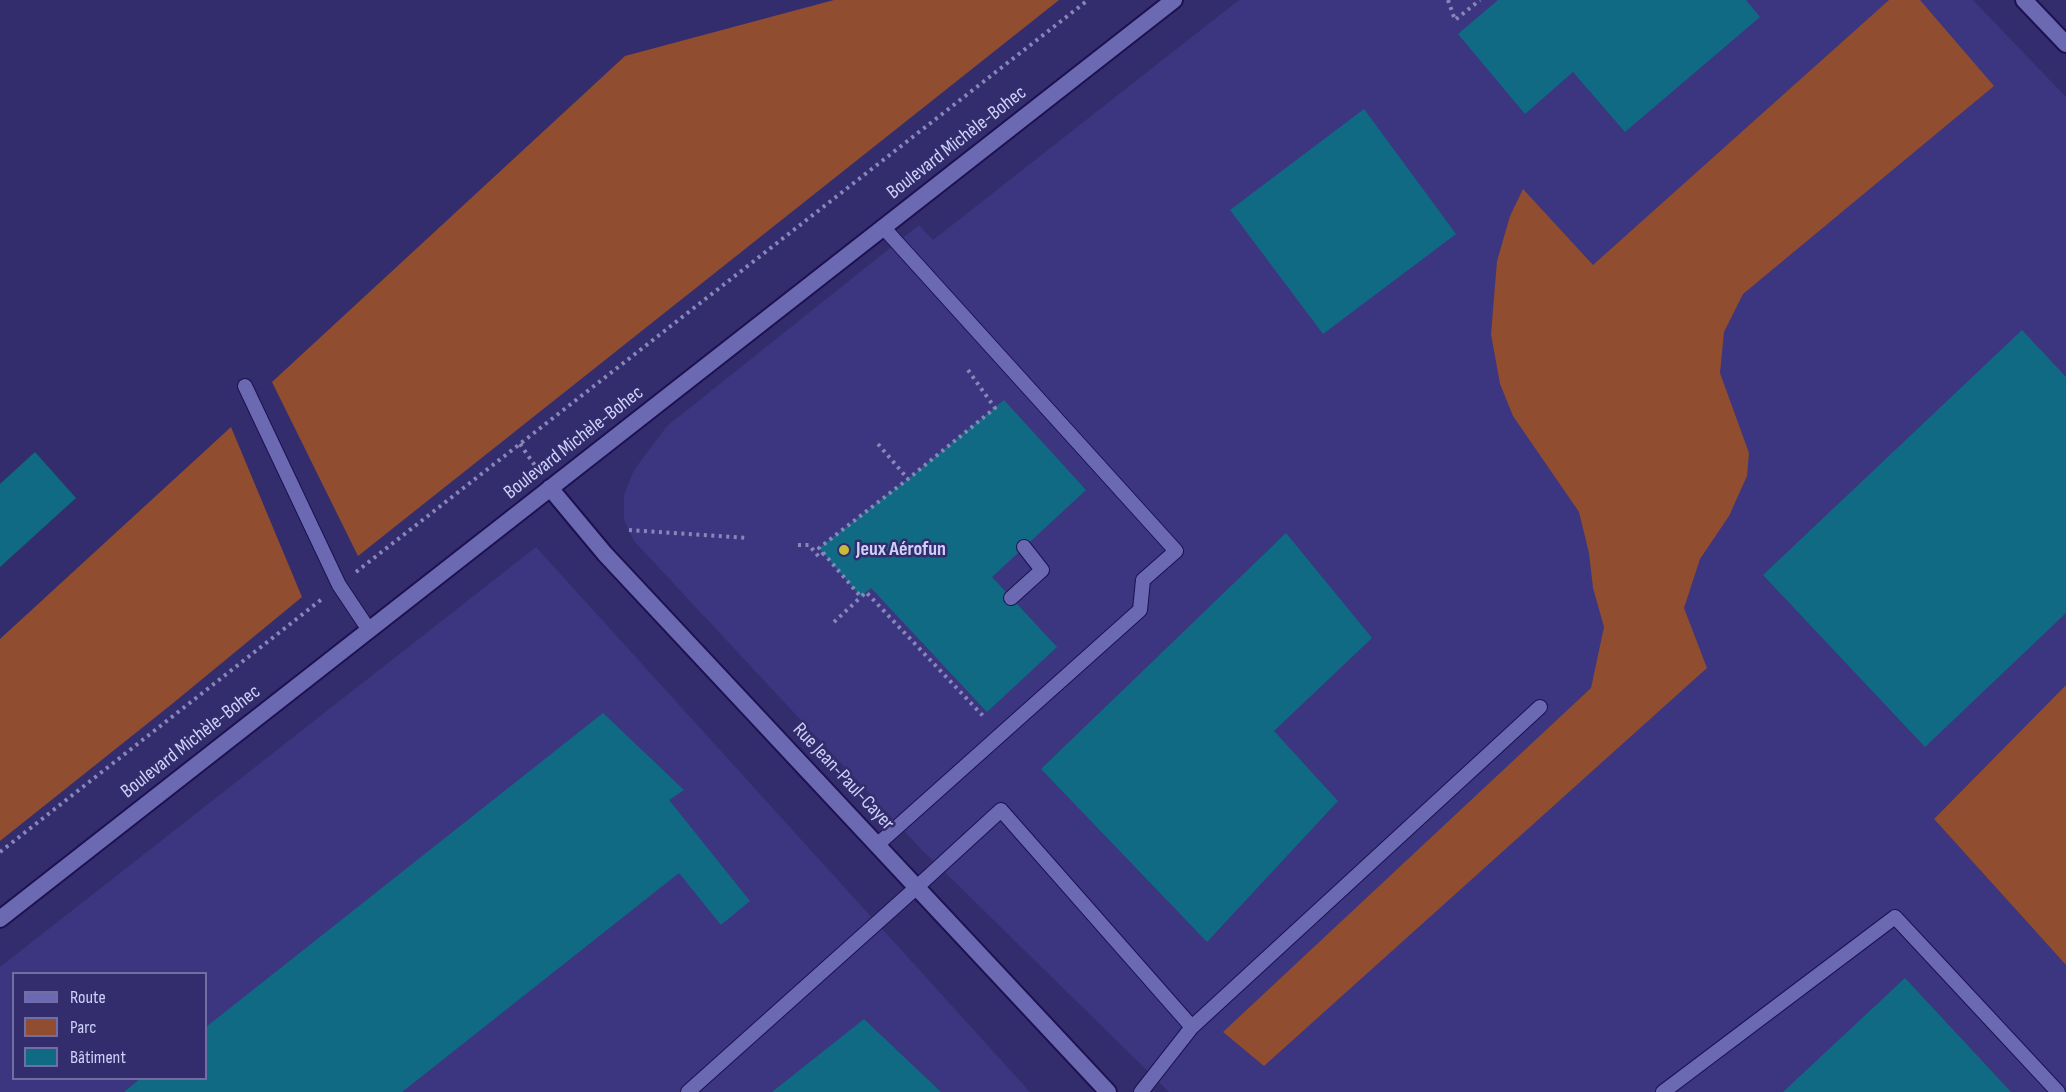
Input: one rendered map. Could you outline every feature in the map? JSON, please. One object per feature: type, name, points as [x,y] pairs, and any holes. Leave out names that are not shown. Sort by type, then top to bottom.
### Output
[{"type":"street","name":"Boulevard Michèle-Bohec","points":[[0,919],[1174,0]]},
{"type":"street","points":[[2024,0],[2066,44]]},
{"type":"street","name":"Rue Jean-Paul-Cayer","points":[[550,488],[605,554],[1108,1092]]},
{"type":"lane","points":[[877,845],[1140,610],[1143,580],[1176,551],[883,227]]},
{"type":"lane","points":[[245,386],[339,585],[369,630]]},
{"type":"lane","points":[[1011,598],[1042,570],[1024,547]]},
{"type":"lane","points":[[1141,1092],[1192,1027],[1540,707]]},
{"type":"lane","points":[[688,1092],[1001,810],[1192,1027]]},
{"type":"lane","points":[[1663,1092],[1895,917],[2058,1092]]},
{"type":"path","name":"Boulevard Michèle-Bohec","points":[[385,549],[1088,0]]},
{"type":"path","points":[[1448,0],[1455,20],[1480,0]]},
{"type":"path","points":[[861,597],[819,548],[995,408],[968,370]]},
{"type":"path","points":[[520,444],[530,458]]},
{"type":"path","points":[[878,444],[908,479]]},
{"type":"path","points":[[629,530],[747,538]]},
{"type":"path","points":[[798,545],[809,545],[819,557],[824,553]]},
{"type":"path","points":[[834,622],[867,592],[989,722]]},
{"type":"path","name":"Boulevard Michèle-Bohec","points":[[0,852],[299,616]]},
{"type":"shaded area","points":[[1239,0],[1973,0],[2066,97],[2066,685],[1934,819],[2066,965],[2066,1092],[1169,1092],[919,847],[634,541],[624,520],[624,495],[634,470],[667,426],[919,225],[933,240]]},
{"type":"shaded area","points":[[536,547],[1030,1092],[0,1092],[0,967]]},
{"type":"green space","points":[[834,0],[1059,0],[358,556],[272,382],[625,56]]},
{"type":"green space","points":[[1889,0],[1920,0],[1994,86],[1743,294],[1724,332],[1720,373],[1749,453],[1747,476],[1729,516],[1700,559],[1684,608],[1707,668],[1264,1066],[1223,1032],[1591,688],[1604,627],[1593,588],[1589,553],[1579,512],[1513,416],[1500,384],[1491,334],[1497,261],[1510,216],[1523,189],[1593,265]]},
{"type":"green space","points":[[231,427],[302,597],[0,841],[0,639]]},
{"type":"green space","points":[[2066,685],[2066,965],[1934,819]]},
{"type":"building","points":[[1498,0],[1746,0],[1760,17],[1625,132],[1573,72],[1525,114],[1458,34]]},
{"type":"building","points":[[1364,109],[1456,234],[1323,334],[1230,210]]},
{"type":"building","points":[[2022,330],[2066,377],[2066,613],[1925,747],[1763,575]]},
{"type":"building","points":[[1004,400],[1086,490],[992,577],[1057,647],[987,712],[871,588],[861,597],[819,548]]},
{"type":"building","points":[[35,452],[76,498],[0,567],[0,484]]},
{"type":"building","points":[[1286,533],[1372,638],[1274,731],[1338,801],[1207,942],[1041,769]]},
{"type":"building","points":[[603,713],[684,790],[669,800],[750,901],[721,925],[679,873],[402,1092],[124,1092],[139,1080],[207,1080],[207,1026]]},
{"type":"building","points":[[1905,978],[2011,1092],[1783,1092]]},
{"type":"building","points":[[864,1019],[941,1092],[772,1092]]},
{"type":"place","name":"Jeux Aérofun","points":[[844,550]]}]
